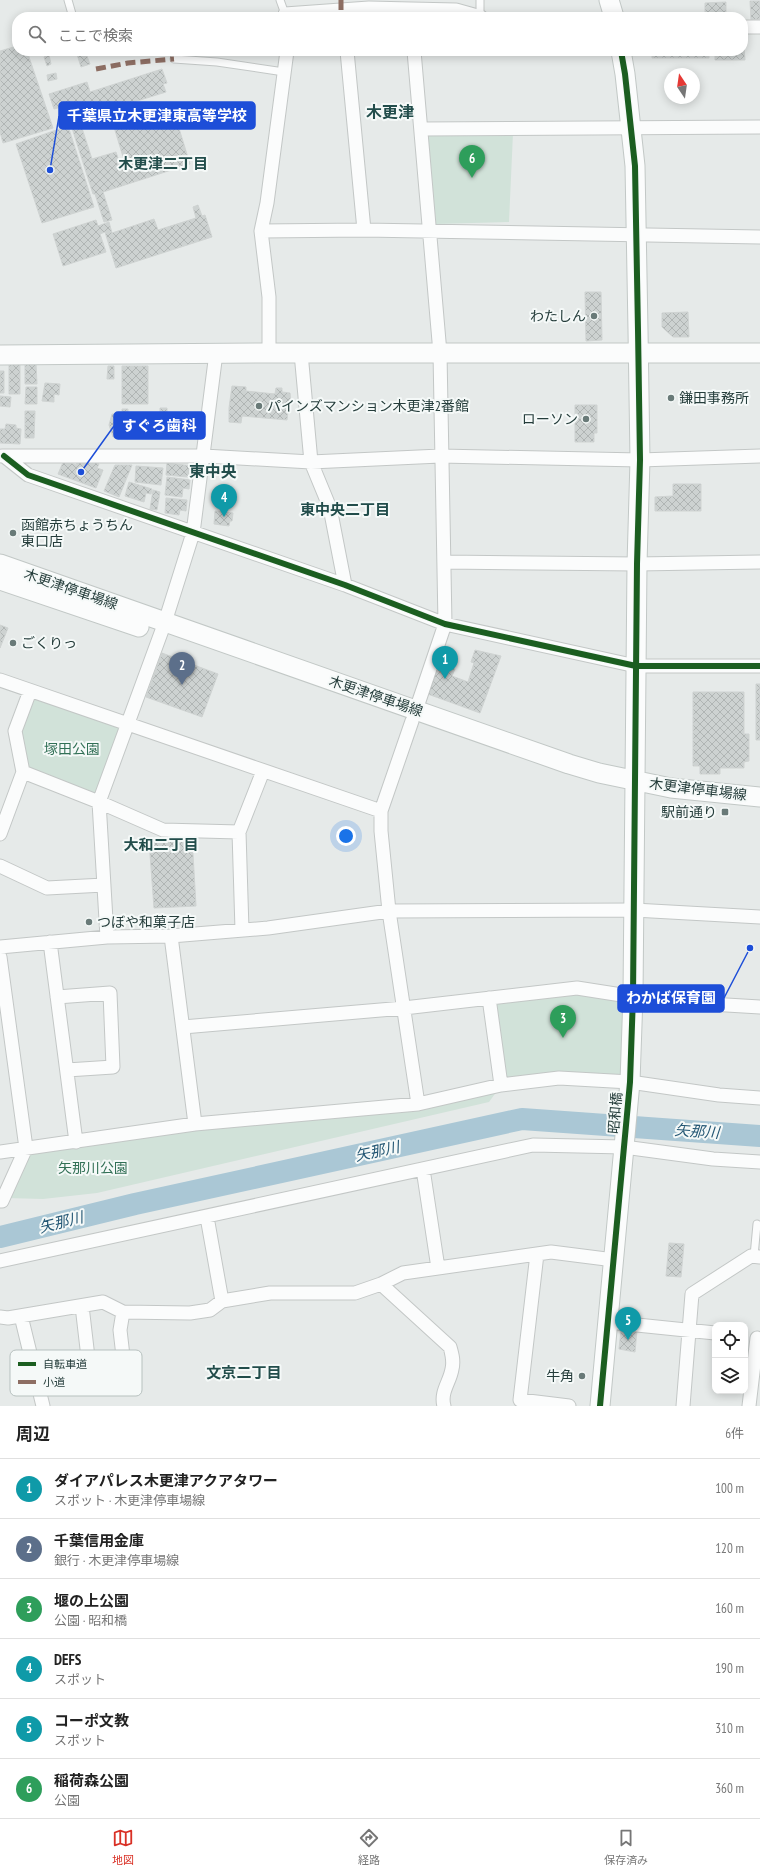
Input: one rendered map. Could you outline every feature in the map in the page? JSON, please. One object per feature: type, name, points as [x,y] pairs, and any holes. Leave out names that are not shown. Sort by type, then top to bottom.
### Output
[{"type":"street","points":[[609,0],[613,12]]},
{"type":"street","points":[[426,12],[456,10],[463,12]]},
{"type":"street","points":[[748,27],[760,27]]},
{"type":"street","points":[[269,353],[269,297],[261,231],[267,203],[286,56]]},
{"type":"street","points":[[347,56],[364,230]]},
{"type":"street","points":[[414,56],[440,353],[440,456],[445,624],[381,811],[381,831],[389,911],[418,1104]]},
{"type":"street","name":"昭和橋","points":[[600,1406],[630,1082],[633,996],[637,564],[640,460],[635,166],[622,56]]},
{"type":"street","points":[[421,129],[760,127]]},
{"type":"street","points":[[261,231],[364,230],[760,237]]},
{"type":"street","points":[[107,937],[99,802],[162,628],[193,533],[216,353]]},
{"type":"street","points":[[0,355],[216,353],[760,353]]},
{"type":"street","points":[[301,353],[312,462],[330,508],[346,585]]},
{"type":"street","points":[[2,456],[204,456],[312,462],[440,456],[640,460],[760,456]]},
{"type":"street","points":[[2,456],[28,475],[346,585],[445,624],[636,666],[760,666]]},
{"type":"street","points":[[444,562],[637,564],[760,562]]},
{"type":"street","name":"木更津停車場線","points":[[0,564],[162,628],[414,716],[596,785],[671,788],[760,797]]},
{"type":"street","name":"木更津停車場線","points":[[0,580],[162,628]]},
{"type":"street","points":[[0,680],[381,811]]},
{"type":"street","points":[[0,834],[23,772],[15,731],[30,691]]},
{"type":"street","points":[[242,930],[239,832],[263,770]]},
{"type":"street","points":[[23,772],[99,802],[163,830],[239,832]]},
{"type":"street","name":"木更津停車場線","points":[[635,787],[674,800],[760,810]]},
{"type":"street","points":[[0,866],[47,888],[104,885]]},
{"type":"street","points":[[0,948],[107,937],[171,936],[242,930],[389,911],[634,910],[760,917]]},
{"type":"street","points":[[171,936],[195,1124]]},
{"type":"street","points":[[50,942],[76,1142]]},
{"type":"street","points":[[0,957],[26,1148],[2,1201],[0,1201]]},
{"type":"street","points":[[183,1027],[404,1008],[577,988],[660,1001],[760,1007]]},
{"type":"street","points":[[57,997],[110,993],[113,1067],[66,1070]]},
{"type":"street","points":[[489,998],[501,1085]]},
{"type":"street","points":[[0,1152],[195,1124],[418,1104],[501,1085],[559,1078],[630,1082],[718,1095],[760,1098]]},
{"type":"street","points":[[0,1261],[533,1145],[624,1147],[713,1159],[760,1162]]},
{"type":"street","points":[[423,1169],[438,1268]]},
{"type":"street","points":[[207,1217],[222,1301]]},
{"type":"street","points":[[0,1317],[21,1316],[103,1302],[123,1312],[190,1313],[210,1310],[222,1301],[270,1293],[355,1293],[381,1284],[402,1273],[551,1252],[614,1260]]},
{"type":"street","points":[[537,1254],[520,1400],[570,1406]]},
{"type":"street","points":[[682,1406],[692,1294],[751,1256],[757,1256]]},
{"type":"street","points":[[381,1284],[450,1347],[453,1358],[452,1370],[445,1386],[444,1406]]},
{"type":"street","points":[[82,1306],[87,1350]]},
{"type":"street","points":[[122,1350],[120,1330],[123,1312]]},
{"type":"street","points":[[21,1316],[29,1350]]},
{"type":"street","points":[[608,1322],[712,1334]]},
{"type":"street","points":[[749,1406],[754,1337]]},
{"type":"street","points":[[41,1396],[43,1406]]},
{"type":"lane","points":[[68,0],[71,12]]},
{"type":"lane","points":[[280,0],[284,12]]},
{"type":"lane","points":[[480,0],[481,12]]},
{"type":"lane","points":[[174,59],[217,62],[284,72]]},
{"type":"lane","points":[[757,1224],[757,1256]]},
{"type":"green space","points":[[513,133],[509,222],[436,224],[428,134]]},
{"type":"green space","name":"塚田公園","points":[[35,698],[121,729],[97,798],[28,768],[22,731]]},
{"type":"green space","points":[[577,995],[628,1003],[622,1075],[565,1072],[507,1079],[495,1004]]},
{"type":"green space","name":"矢那川公園","points":[[500,1087],[489,1102],[97,1193],[43,1199],[6,1198],[29,1152]]},
{"type":"building","points":[[750,1],[760,1],[760,19],[751,20]]},
{"type":"building","points":[[726,2],[726,12],[705,12],[705,3]]},
{"type":"building","points":[[12,47],[12,56],[29,56],[53,128],[3,143],[0,132],[0,51]]},
{"type":"building","points":[[49,56],[51,64],[47,66],[44,57]]},
{"type":"building","points":[[78,56],[87,56],[90,64],[81,67]]},
{"type":"building","points":[[652,56],[709,56],[709,58],[652,58]]},
{"type":"building","points":[[715,56],[745,56],[745,60],[715,60]]},
{"type":"building","points":[[162,69],[167,83],[163,84],[166,92],[79,119],[92,159],[116,152],[119,161],[124,160],[114,127],[173,109],[190,164],[103,192],[112,220],[104,222],[95,194],[93,194],[65,106],[54,109],[49,94],[87,82],[90,92]]},
{"type":"building","points":[[56,73],[57,79],[48,81],[47,75]]},
{"type":"building","points":[[68,126],[94,207],[42,223],[16,144]]},
{"type":"building","points":[[198,205],[202,216],[205,215],[212,237],[116,268],[105,232],[100,234],[106,252],[63,266],[53,234],[96,220],[98,226],[109,222],[112,233],[154,219],[158,230],[196,218],[193,207]]},
{"type":"building","name":"わたしん","points":[[585,292],[601,292],[602,340],[586,341]]},
{"type":"building","points":[[688,312],[689,337],[673,337],[662,327],[662,313]]},
{"type":"building","points":[[9,364],[20,364],[20,394],[9,394]]},
{"type":"building","points":[[25,364],[36,364],[37,384],[25,384]]},
{"type":"building","points":[[108,366],[114,366],[114,379],[107,379]]},
{"type":"building","points":[[122,366],[148,366],[148,404],[122,404]]},
{"type":"building","points":[[0,371],[4,371],[4,393],[0,393]]},
{"type":"building","points":[[45,383],[60,384],[59,395],[54,394],[54,402],[42,401]]},
{"type":"building","name":"パインズマンション木更津2番館","points":[[232,386],[246,387],[246,391],[275,394],[276,388],[282,388],[282,392],[290,393],[291,404],[288,411],[287,420],[242,416],[241,423],[229,422]]},
{"type":"building","points":[[26,387],[37,387],[37,404],[25,404]]},
{"type":"building","points":[[0,396],[11,397],[10,407],[0,406]]},
{"type":"building","name":"ローソン","points":[[575,405],[597,405],[597,433],[594,433],[594,442],[575,442]]},
{"type":"building","points":[[160,408],[167,408],[167,413],[194,415],[198,424],[196,438],[113,437],[109,425],[112,414],[122,414],[122,409],[128,409],[128,413],[160,413]]},
{"type":"building","points":[[25,411],[35,411],[34,438],[25,438]]},
{"type":"building","points":[[6,424],[16,425],[16,428],[21,429],[20,444],[0,443],[0,429],[5,429]]},
{"type":"building","points":[[64,460],[76,465],[78,460],[88,463],[90,460],[99,464],[97,468],[103,470],[96,488],[58,474]]},
{"type":"building","points":[[167,463],[193,466],[192,474],[189,473],[188,477],[166,475]]},
{"type":"building","points":[[115,465],[132,465],[119,497],[104,491]]},
{"type":"building","points":[[136,466],[163,468],[161,485],[135,482]]},
{"type":"building","points":[[167,477],[190,480],[189,489],[183,488],[182,497],[165,495]]},
{"type":"building","points":[[129,482],[152,489],[151,494],[146,493],[144,502],[125,496]]},
{"type":"building","points":[[673,484],[701,484],[701,511],[655,511],[655,497],[673,496]]},
{"type":"building","points":[[153,490],[160,492],[157,510],[150,509]]},
{"type":"building","points":[[166,498],[187,500],[186,511],[180,510],[179,515],[165,513]]},
{"type":"building","points":[[215,511],[233,513],[232,521],[230,521],[229,526],[214,524]]},
{"type":"building","points":[[0,625],[8,628],[0,648]]},
{"type":"building","points":[[475,650],[501,656],[480,713],[425,693],[436,663],[455,669],[452,676],[468,682],[474,663],[471,662]]},
{"type":"building","points":[[162,653],[218,674],[202,717],[146,697]]},
{"type":"building","points":[[756,684],[760,684],[760,740],[756,740]]},
{"type":"building","points":[[693,692],[744,692],[744,734],[749,734],[749,761],[744,762],[744,768],[720,768],[720,774],[700,774],[700,766],[693,766]]},
{"type":"building","points":[[192,837],[196,906],[154,908],[149,841]]},
{"type":"building","points":[[669,1243],[684,1244],[681,1277],[666,1276]]},
{"type":"building","points":[[621,1330],[637,1330],[635,1352],[619,1349]]},
{"type":"waterway","name":"矢那川","points":[[0,1237],[135,1204],[522,1119],[760,1136]]},
{"type":"marked path","points":[[341,0],[341,10]]},
{"type":"marked path","points":[[96,69],[128,63],[174,59]]},
{"type":"cycle path","points":[[600,1406],[630,1082],[633,996],[637,564],[640,460],[635,166],[622,56]]},
{"type":"cycle path","points":[[4,456],[28,475],[345,585],[445,624],[636,666],[760,666]]},
{"type":"place","name":"千葉県立木更津東高等学校","points":[[50,170]]},
{"type":"place","name":"稲荷森公園","points":[[472,178]]},
{"type":"place","name":"わたしん","points":[[594,316]]},
{"type":"place","name":"鎌田事務所","points":[[671,398]]},
{"type":"place","name":"パインズマンション木更津2番館","points":[[259,406]]},
{"type":"place","name":"ローソン","points":[[586,419]]},
{"type":"place","name":"すぐろ歯科","points":[[81,472]]},
{"type":"place","name":"DEFS","points":[[224,517]]},
{"type":"place","name":"函館赤ちょうちん 東口店","points":[[13,533]]},
{"type":"place","name":"ごくりっ","points":[[13,643]]},
{"type":"place","name":"ダイアパレス木更津アクアタワー","points":[[445,679]]},
{"type":"place","name":"千葉信用金庫","points":[[182,685]]},
{"type":"place","name":"駅前通り","points":[[725,812]]},
{"type":"place","name":"つぼや和菓子店","points":[[89,922]]},
{"type":"place","name":"わかば保育園","points":[[750,948]]},
{"type":"place","name":"堰の上公園","points":[[563,1038]]},
{"type":"place","name":"コーポ文教","points":[[628,1340]]},
{"type":"place","name":"牛角","points":[[582,1376]]},
{"type":"district","name":"木更津","points":[[390,112]]},
{"type":"district","name":"木更津二丁目","points":[[163,163]]},
{"type":"district","name":"東中央","points":[[213,471]]},
{"type":"district","name":"東中央二丁目","points":[[345,509]]},
{"type":"district","name":"大和二丁目","points":[[161,844]]},
{"type":"district","name":"文京二丁目","points":[[244,1372]]}]
